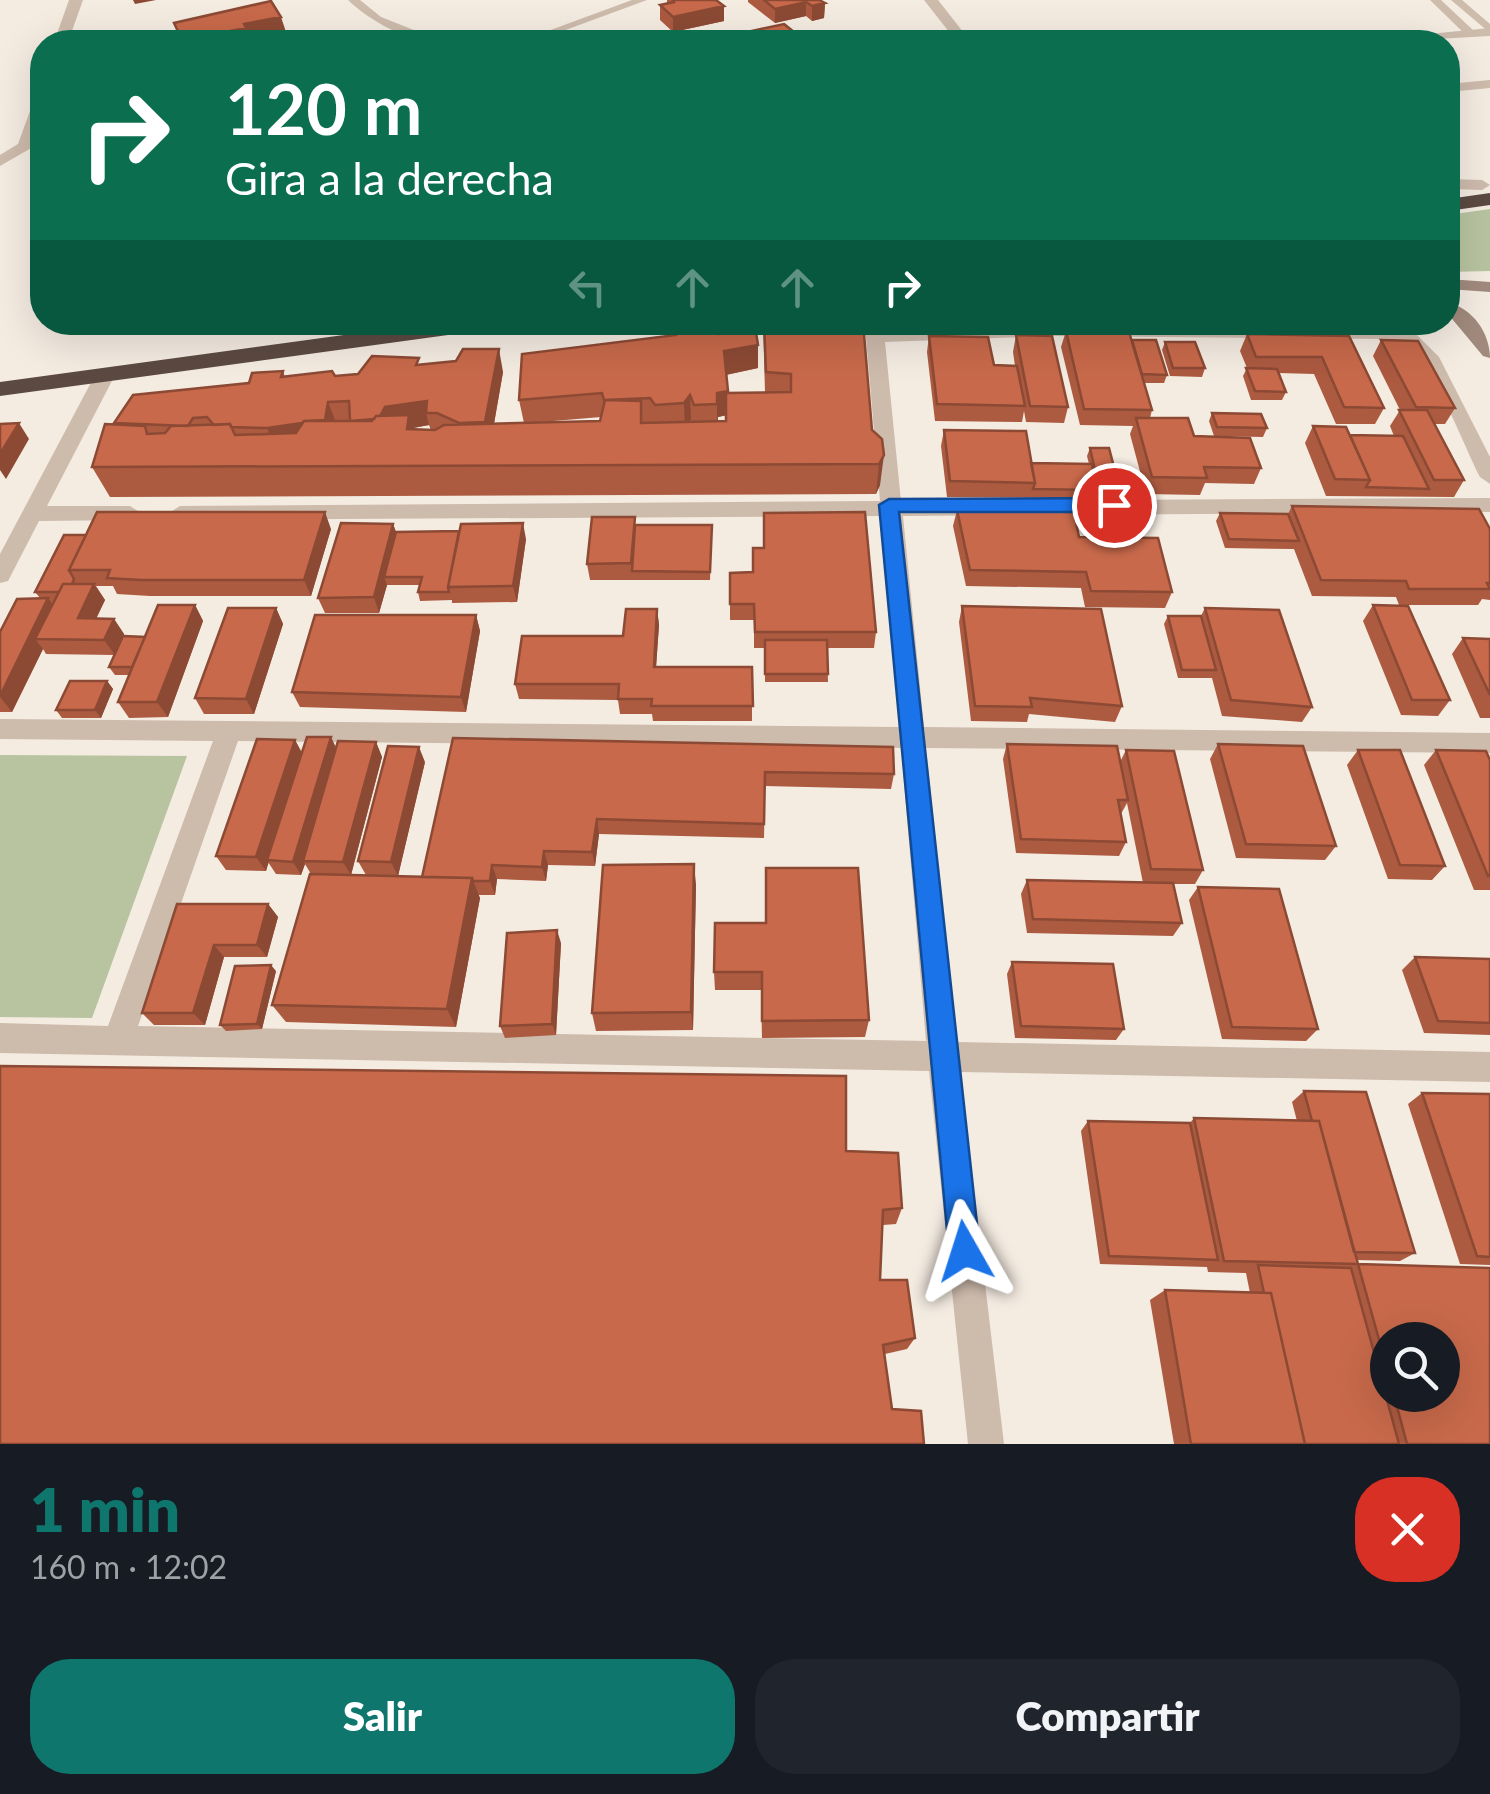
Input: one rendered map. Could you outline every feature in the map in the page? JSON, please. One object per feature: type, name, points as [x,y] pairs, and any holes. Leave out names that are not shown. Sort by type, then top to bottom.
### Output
[{"type":"highway","points":[[1460,188],[1488,190]]},
{"type":"highway","points":[[1460,200],[1488,190]]},
{"type":"highway","points":[[0,389],[399,335]]},
{"type":"main road","points":[[1460,285],[1490,286]]},
{"type":"main road","points":[[1460,314],[1490,352]]},
{"type":"street","points":[[65,30],[76,0]]},
{"type":"street","points":[[931,0],[955,30]]},
{"type":"street","points":[[1460,35],[1490,31]]},
{"type":"street","points":[[1460,87],[1490,84]]},
{"type":"street","points":[[0,161],[25,147],[30,132]]},
{"type":"street","points":[[872,335],[943,1058],[986,1444]]},
{"type":"street","points":[[1398,335],[1410,338],[1429,357],[1490,477]]},
{"type":"street","points":[[0,575],[105,376]]},
{"type":"street","points":[[33,514],[889,505],[1490,505]]},
{"type":"street","points":[[0,729],[1490,743]]},
{"type":"street","points":[[118,1040],[230,732]]},
{"type":"street","points":[[0,1038],[1490,1068]]},
{"type":"lane","points":[[353,0],[377,19],[406,30]]},
{"type":"lane","points":[[558,30],[642,0]]},
{"type":"lane","points":[[1435,0],[1471,34]]},
{"type":"lane","points":[[1456,0],[1490,31]]},
{"type":"green space","points":[[1490,209],[1490,271],[1460,272],[1460,213]]},
{"type":"green space","points":[[0,755],[187,756],[92,1018],[0,1017]]},
{"type":"building","points":[[673,0],[716,0],[724,6],[673,17],[660,5]]},
{"type":"building","points":[[764,0],[819,0],[825,3],[812,6],[806,2],[775,9]]},
{"type":"building","points":[[271,1],[281,17],[244,24],[246,28],[235,30],[177,30],[174,23]]},
{"type":"building","points":[[784,24],[792,30],[757,30]]},
{"type":"building","points":[[676,335],[756,335],[758,345],[724,351],[728,391],[717,393],[717,404],[694,405],[690,395],[684,403],[655,405],[650,398],[604,400],[602,393],[519,400],[522,354]]},
{"type":"building","points":[[765,335],[864,335],[872,430],[882,439],[884,455],[879,464],[92,467],[105,424],[145,426],[147,434],[165,433],[171,426],[230,424],[235,435],[296,433],[304,421],[372,421],[376,416],[409,415],[407,429],[435,430],[444,425],[600,421],[605,400],[641,401],[641,423],[726,421],[726,393],[791,392],[791,374],[766,372]]},
{"type":"building","points":[[1016,335],[1052,336],[1068,407],[1030,406]]},
{"type":"building","points":[[1067,335],[1130,335],[1152,410],[1084,409]]},
{"type":"building","points":[[1247,335],[1349,336],[1384,408],[1344,407],[1322,357],[1256,357]]},
{"type":"building","points":[[929,336],[988,337],[994,365],[1017,366],[1025,406],[937,404]]},
{"type":"building","points":[[1132,340],[1156,340],[1167,375],[1142,374]]},
{"type":"building","points":[[1381,340],[1418,341],[1455,408],[1416,407]]},
{"type":"building","points":[[1165,342],[1195,342],[1205,368],[1173,368]]},
{"type":"building","points":[[463,349],[499,349],[485,422],[459,423],[437,413],[426,413],[427,401],[385,407],[374,419],[350,421],[349,401],[328,402],[325,420],[267,428],[214,425],[207,417],[193,418],[188,426],[114,423],[133,395],[249,383],[252,373],[283,371],[281,377],[332,371],[335,376],[358,374],[372,356],[419,358],[416,365],[456,361]]},
{"type":"building","points":[[1246,368],[1277,369],[1286,392],[1255,391]]},
{"type":"building","points":[[1399,410],[1427,410],[1464,480],[1434,480]]},
{"type":"building","points":[[1212,413],[1261,414],[1267,428],[1217,427]]},
{"type":"building","points":[[1136,418],[1188,418],[1194,436],[1250,438],[1261,468],[1204,467],[1207,478],[1152,477]]},
{"type":"building","points":[[19,423],[0,454],[0,424]]},
{"type":"building","points":[[1313,426],[1346,427],[1370,480],[1335,479]]},
{"type":"building","points":[[944,430],[1026,431],[1035,483],[950,481]]},
{"type":"building","points":[[1350,435],[1403,436],[1429,489],[1366,487],[1370,480]]},
{"type":"building","points":[[1090,448],[1109,448],[1115,471],[1095,470]]},
{"type":"building","points":[[1031,463],[1092,464],[1097,490],[1033,489]]},
{"type":"building","points":[[1292,506],[1479,509],[1490,529],[1490,589],[1409,589],[1406,581],[1321,580]]},
{"type":"building","points":[[957,510],[1074,512],[1079,537],[1158,538],[1172,592],[1091,591],[1086,572],[970,570]]},
{"type":"building","points":[[97,512],[325,512],[304,580],[141,580],[107,578],[110,570],[69,570]]},
{"type":"building","points":[[865,512],[876,632],[755,632],[754,604],[730,604],[730,573],[753,572],[753,548],[764,548],[764,513]]},
{"type":"building","points":[[1220,513],[1288,514],[1299,541],[1229,539]]},
{"type":"building","points":[[592,517],[635,517],[631,563],[587,564]]},
{"type":"building","points":[[341,523],[393,524],[374,597],[318,598]]},
{"type":"building","points":[[523,523],[513,586],[448,587],[461,524]]},
{"type":"building","points":[[635,525],[712,525],[710,572],[632,571]]},
{"type":"building","points":[[459,531],[449,592],[418,592],[422,577],[384,577],[396,532]]},
{"type":"building","points":[[64,535],[86,535],[69,570],[74,579],[72,584],[63,584],[59,592],[35,592]]},
{"type":"building","points":[[63,584],[94,584],[78,618],[114,619],[104,640],[35,639]]},
{"type":"building","points":[[48,598],[0,696],[0,632],[17,599]]},
{"type":"building","points":[[158,605],[195,605],[157,702],[118,702]]},
{"type":"building","points":[[1373,605],[1408,606],[1450,700],[1412,700]]},
{"type":"building","points":[[962,606],[1101,609],[1122,706],[1030,698],[1032,707],[975,706]]},
{"type":"building","points":[[228,608],[276,608],[246,699],[195,698]]},
{"type":"building","points":[[1205,608],[1279,610],[1312,707],[1231,700]]},
{"type":"building","points":[[626,609],[657,609],[654,667],[752,667],[753,706],[651,706],[652,699],[618,699],[619,684],[515,684],[522,636],[623,636]]},
{"type":"building","points":[[315,615],[476,615],[461,697],[292,692]]},
{"type":"building","points":[[1168,616],[1201,616],[1216,670],[1182,670]]},
{"type":"building","points":[[123,636],[145,637],[132,667],[109,667]]},
{"type":"building","points":[[1463,638],[1490,639],[1490,695]]},
{"type":"building","points":[[765,640],[827,640],[828,674],[765,674]]},
{"type":"building","points":[[70,681],[107,681],[95,710],[56,710]]},
{"type":"building","points":[[307,737],[331,737],[293,862],[267,860]]},
{"type":"building","points":[[453,738],[893,747],[894,774],[765,772],[764,824],[597,819],[592,852],[544,851],[542,867],[492,865],[490,881],[422,877]]},
{"type":"building","points":[[257,739],[295,740],[256,857],[216,856]]},
{"type":"building","points":[[338,741],[376,742],[343,862],[303,861]]},
{"type":"building","points":[[1007,744],[1117,746],[1128,800],[1118,800],[1126,842],[1021,839]]},
{"type":"building","points":[[1218,744],[1303,746],[1336,846],[1246,844]]},
{"type":"building","points":[[388,746],[419,747],[391,862],[358,861]]},
{"type":"building","points":[[1126,750],[1174,751],[1203,870],[1151,869]]},
{"type":"building","points":[[1358,750],[1400,750],[1445,866],[1400,865]]},
{"type":"building","points":[[1436,750],[1486,751],[1490,760],[1490,876],[1488,876]]},
{"type":"building","points":[[694,864],[691,1012],[592,1013],[603,865]]},
{"type":"building","points":[[766,868],[858,868],[869,1020],[762,1021],[762,972],[714,972],[715,923],[766,923]]},
{"type":"building","points":[[310,874],[472,878],[447,1009],[272,1005]]},
{"type":"building","points":[[1027,880],[1173,883],[1182,923],[1033,919]]},
{"type":"building","points":[[1198,887],[1279,889],[1318,1029],[1232,1027]]},
{"type":"building","points":[[177,904],[268,904],[257,945],[214,945],[193,1013],[142,1013]]},
{"type":"building","points":[[557,930],[552,1024],[500,1026],[507,933]]},
{"type":"building","points":[[1415,957],[1490,959],[1490,1023],[1438,1021]]},
{"type":"building","points":[[1012,962],[1113,964],[1124,1029],[1021,1026]]},
{"type":"building","points":[[271,965],[257,1024],[220,1025],[235,966]]},
{"type":"building","points":[[0,1066],[846,1076],[846,1151],[898,1153],[902,1208],[883,1210],[880,1280],[907,1280],[915,1338],[883,1345],[892,1409],[921,1411],[924,1444],[0,1444]]},
{"type":"building","points":[[1304,1091],[1366,1092],[1415,1253],[1354,1252],[1319,1121],[1312,1121]]},
{"type":"building","points":[[1422,1093],[1490,1094],[1490,1257],[1477,1256]]},
{"type":"building","points":[[1194,1118],[1319,1121],[1358,1264],[1224,1261]]},
{"type":"building","points":[[1088,1121],[1190,1123],[1218,1260],[1109,1256]]},
{"type":"building","points":[[1358,1264],[1490,1268],[1490,1444],[1407,1444],[1399,1412],[1460,1412],[1460,1322],[1374,1322]]},
{"type":"building","points":[[1258,1265],[1351,1268],[1370,1338],[1370,1412],[1390,1412],[1399,1444],[1305,1444],[1271,1293],[1264,1293]]},
{"type":"building","points":[[1165,1290],[1271,1293],[1305,1444],[1191,1444]]},
{"type":"route","points":[[965,1251],[889,505],[1114,505]]}]
